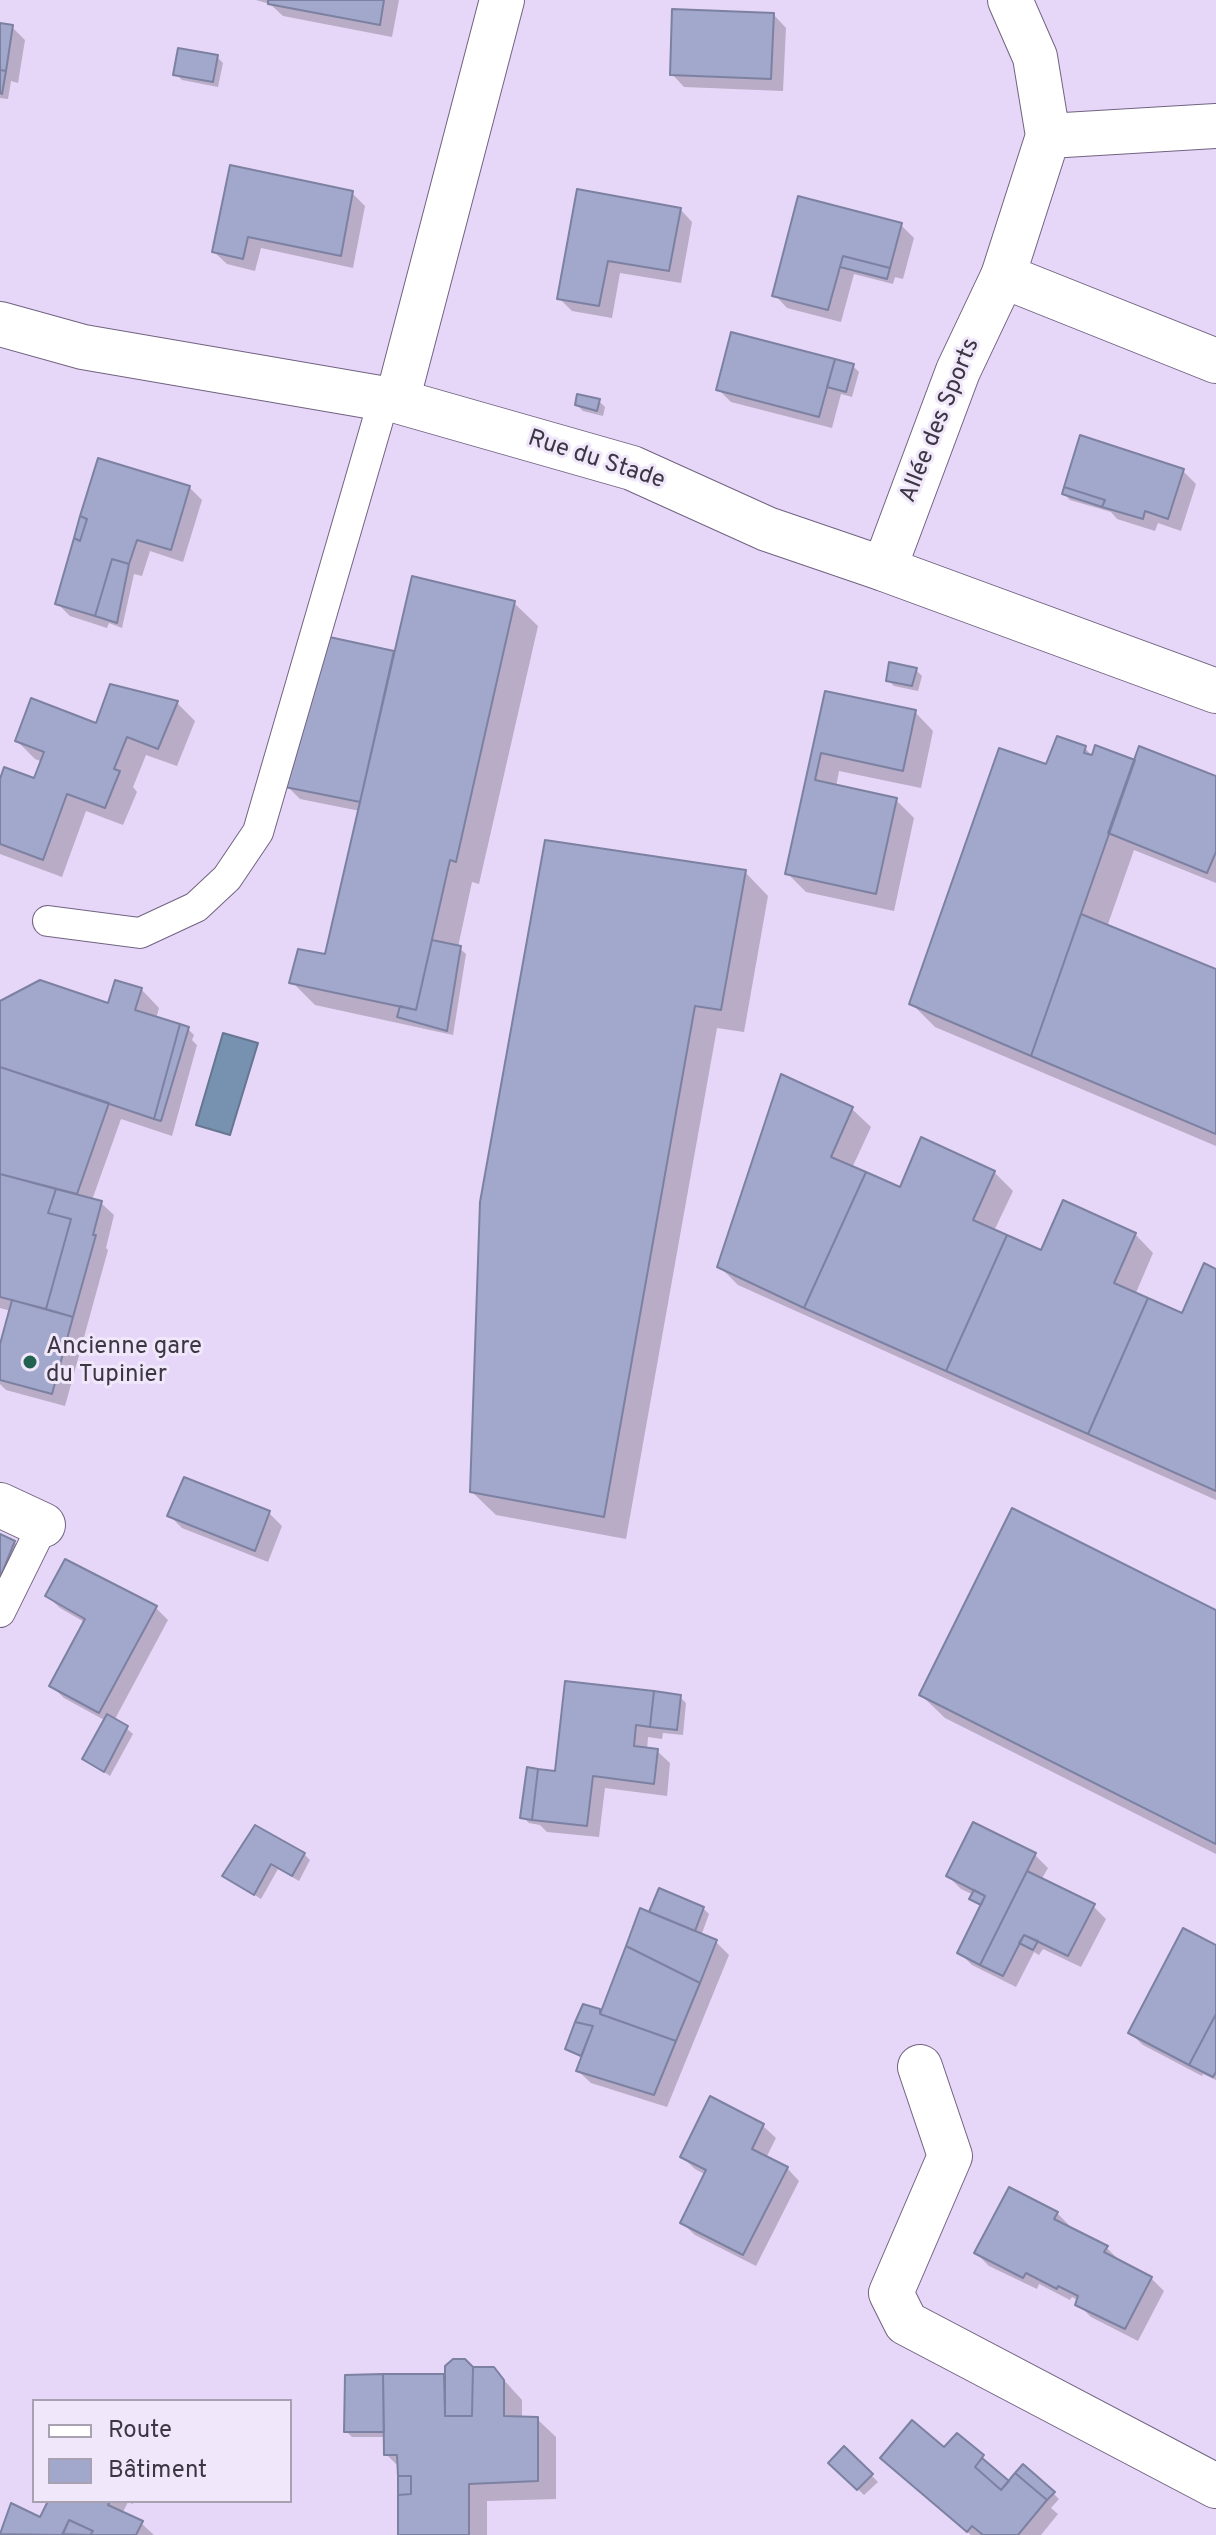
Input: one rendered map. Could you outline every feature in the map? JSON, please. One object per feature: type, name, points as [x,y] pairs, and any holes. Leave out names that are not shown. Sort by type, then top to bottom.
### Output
[{"type":"street","points":[[390,400],[502,0]]},
{"type":"street","name":"Allée des Sports","points":[[884,569],[958,371],[1003,276],[1048,136],[1035,57],[1010,0]]},
{"type":"street","points":[[1048,136],[1216,126]]},
{"type":"street","points":[[1003,276],[1216,361]]},
{"type":"street","name":"Rue du Stade","points":[[0,324],[83,347],[390,400],[632,468],[767,529],[1216,691]]},
{"type":"street","points":[[0,1505],[43,1525]]},
{"type":"street","points":[[920,2067],[950,2156],[891,2293],[906,2323],[1216,2486]]},
{"type":"lane","points":[[48,921],[140,933],[196,907],[227,878],[258,832],[390,400]]},
{"type":"lane","points":[[0,1612],[43,1525]]},
{"type":"water","points":[[223,1033],[258,1043],[230,1135],[196,1125]]},
{"type":"building","points":[[268,0],[384,0],[380,25],[268,4]]},
{"type":"building","points":[[672,9],[774,13],[771,79],[670,75]]},
{"type":"building","points":[[0,23],[13,25],[6,71],[0,70]]},
{"type":"building","points":[[178,48],[218,55],[213,82],[173,75]]},
{"type":"building","points":[[0,70],[6,71],[2,94],[0,93]]},
{"type":"building","points":[[230,165],[353,191],[341,256],[248,237],[243,259],[212,252]]},
{"type":"building","points":[[577,189],[681,208],[669,271],[608,261],[599,306],[557,299]]},
{"type":"building","points":[[798,196],[902,223],[890,268],[843,256],[828,310],[772,296]]},
{"type":"building","points":[[843,256],[890,268],[887,279],[840,267]]},
{"type":"building","points":[[731,332],[835,359],[819,417],[716,390]]},
{"type":"building","points":[[835,359],[854,364],[846,392],[827,387]]},
{"type":"building","points":[[577,394],[600,399],[597,411],[575,405]]},
{"type":"building","points":[[1080,435],[1184,469],[1168,519],[1145,511],[1143,519],[1102,507],[1105,500],[1064,487]]},
{"type":"building","points":[[98,458],[190,486],[171,550],[137,540],[129,564],[112,559],[95,616],[55,604],[74,538],[80,541],[87,519],[80,516]]},
{"type":"building","points":[[1064,487],[1105,500],[1102,507],[1062,494]]},
{"type":"building","points":[[80,516],[87,519],[80,541],[74,538]]},
{"type":"building","points":[[112,559],[129,564],[117,623],[95,616]]},
{"type":"building","points":[[412,576],[515,601],[456,862],[450,860],[416,1010],[289,983],[298,949],[325,954]]},
{"type":"building","points":[[320,635],[394,651],[360,802],[285,787]]},
{"type":"building","points":[[889,662],[917,668],[912,686],[886,681]]},
{"type":"building","points":[[110,684],[178,701],[158,749],[127,737],[114,769],[120,771],[105,808],[67,794],[43,860],[0,844],[0,779],[4,767],[34,778],[44,752],[15,741],[31,698],[96,723]]},
{"type":"building","points":[[825,691],[916,710],[903,771],[821,753],[815,780],[897,798],[876,894],[785,874]]},
{"type":"building","points":[[1057,736],[1086,746],[1084,753],[1092,755],[1095,745],[1135,760],[1031,1056],[909,1004],[999,748],[1046,764]]},
{"type":"building","points":[[1139,746],[1216,776],[1216,852],[1207,873],[1108,833]]},
{"type":"building","points":[[545,840],[746,870],[721,1010],[695,1006],[604,1517],[470,1492],[480,1202]]},
{"type":"building","points":[[1081,914],[1216,969],[1216,1134],[1031,1056]]},
{"type":"building","points":[[432,940],[461,946],[447,1031],[397,1017],[400,1006],[416,1010]]},
{"type":"building","points":[[40,980],[108,1003],[115,980],[142,988],[135,1010],[180,1024],[154,1119],[0,1067],[0,1001]]},
{"type":"building","points":[[180,1024],[189,1027],[161,1121],[154,1119]]},
{"type":"building","points":[[0,1067],[109,1103],[77,1194],[0,1174]]},
{"type":"building","points":[[781,1074],[853,1107],[831,1157],[866,1172],[804,1308],[717,1267]]},
{"type":"building","points":[[921,1137],[995,1171],[973,1220],[1007,1235],[946,1371],[804,1308],[866,1172],[900,1187]]},
{"type":"building","points":[[0,1174],[56,1189],[48,1213],[71,1219],[46,1309],[0,1297]]},
{"type":"building","points":[[56,1189],[102,1201],[93,1235],[96,1235],[73,1317],[46,1309],[71,1219],[48,1213]]},
{"type":"building","points":[[1063,1200],[1136,1233],[1114,1283],[1148,1298],[1088,1434],[946,1371],[1007,1235],[1041,1250]]},
{"type":"building","points":[[1204,1263],[1216,1269],[1216,1491],[1088,1434],[1148,1298],[1182,1313]]},
{"type":"building","name":"Ancienne gare du Tupinier","points":[[12,1300],[73,1317],[52,1394],[0,1380],[0,1344]]},
{"type":"building","points":[[184,1477],[270,1511],[255,1551],[167,1516]]},
{"type":"building","points":[[1012,1508],[1216,1610],[1216,1844],[919,1695]]},
{"type":"building","points":[[0,1534],[15,1541],[0,1578]]},
{"type":"building","points":[[65,1559],[157,1606],[99,1713],[49,1686],[85,1619],[45,1596]]},
{"type":"building","points":[[565,1681],[654,1691],[650,1727],[636,1725],[634,1746],[658,1749],[654,1784],[593,1776],[587,1826],[532,1820],[538,1769],[555,1771]]},
{"type":"building","points":[[654,1691],[681,1695],[677,1730],[650,1727]]},
{"type":"building","points":[[107,1714],[128,1726],[104,1772],[82,1759]]},
{"type":"building","points":[[527,1767],[538,1769],[532,1820],[520,1818]]},
{"type":"building","points":[[973,1822],[1036,1853],[980,1965],[957,1953],[985,1896],[946,1876]]},
{"type":"building","points":[[255,1825],[305,1853],[292,1876],[271,1864],[254,1895],[222,1876]]},
{"type":"building","points":[[1027,1871],[1095,1904],[1068,1956],[1024,1935],[1003,1976],[980,1965]]},
{"type":"building","points":[[659,1888],[704,1907],[695,1931],[649,1912]]},
{"type":"building","points":[[974,1890],[985,1896],[981,1905],[969,1899]]},
{"type":"building","points":[[640,1908],[717,1940],[700,1983],[626,1946]]},
{"type":"building","points":[[1183,1928],[1216,1945],[1216,2014],[1189,2065],[1128,2033]]},
{"type":"building","points":[[1024,1935],[1038,1941],[1033,1950],[1019,1943]]},
{"type":"building","points":[[626,1946],[700,1983],[676,2041],[600,2014]]},
{"type":"building","points":[[583,2004],[600,2009],[600,2014],[676,2041],[654,2095],[576,2071],[593,2026],[575,2022]]},
{"type":"building","points":[[1216,2014],[1216,2072],[1213,2077],[1189,2065]]},
{"type":"building","points":[[575,2022],[593,2026],[581,2056],[565,2049]]},
{"type":"building","points":[[710,2096],[764,2124],[752,2149],[788,2167],[743,2255],[680,2223],[706,2170],[680,2157]]},
{"type":"building","points":[[1009,2187],[1058,2212],[1054,2219],[1108,2246],[1104,2252],[1152,2277],[1125,2329],[1075,2305],[1078,2296],[1026,2273],[1023,2278],[974,2253]]},
{"type":"building","points":[[453,2359],[465,2359],[473,2367],[472,2416],[445,2416],[445,2366]]},
{"type":"building","points":[[473,2367],[494,2367],[504,2380],[504,2416],[538,2417],[538,2481],[469,2484],[469,2535],[398,2535],[398,2495],[411,2494],[411,2476],[398,2476],[397,2455],[384,2455],[383,2374],[444,2374],[445,2416],[472,2416]]},
{"type":"building","points":[[383,2374],[384,2432],[344,2432],[345,2375]]},
{"type":"building","points":[[912,2420],[944,2447],[957,2433],[984,2455],[975,2467],[1001,2490],[1015,2473],[1047,2500],[1018,2535],[983,2535],[972,2526],[967,2532],[880,2458]]},
{"type":"building","points":[[844,2446],[873,2474],[857,2490],[828,2463]]},
{"type":"building","points":[[982,2458],[1009,2481],[1001,2490],[975,2467]]},
{"type":"building","points":[[1023,2464],[1055,2492],[1047,2500],[1015,2473]]},
{"type":"building","points":[[398,2476],[411,2476],[411,2494],[398,2495]]},
{"type":"building","points":[[11,2503],[40,2517],[47,2503],[109,2503],[143,2521],[136,2535],[90,2535],[93,2531],[69,2520],[62,2535],[0,2534]]},
{"type":"building","points":[[69,2520],[93,2531],[90,2535],[63,2534]]},
{"type":"place","name":"Ancienne gare du Tupinier","points":[[30,1362]]}]
